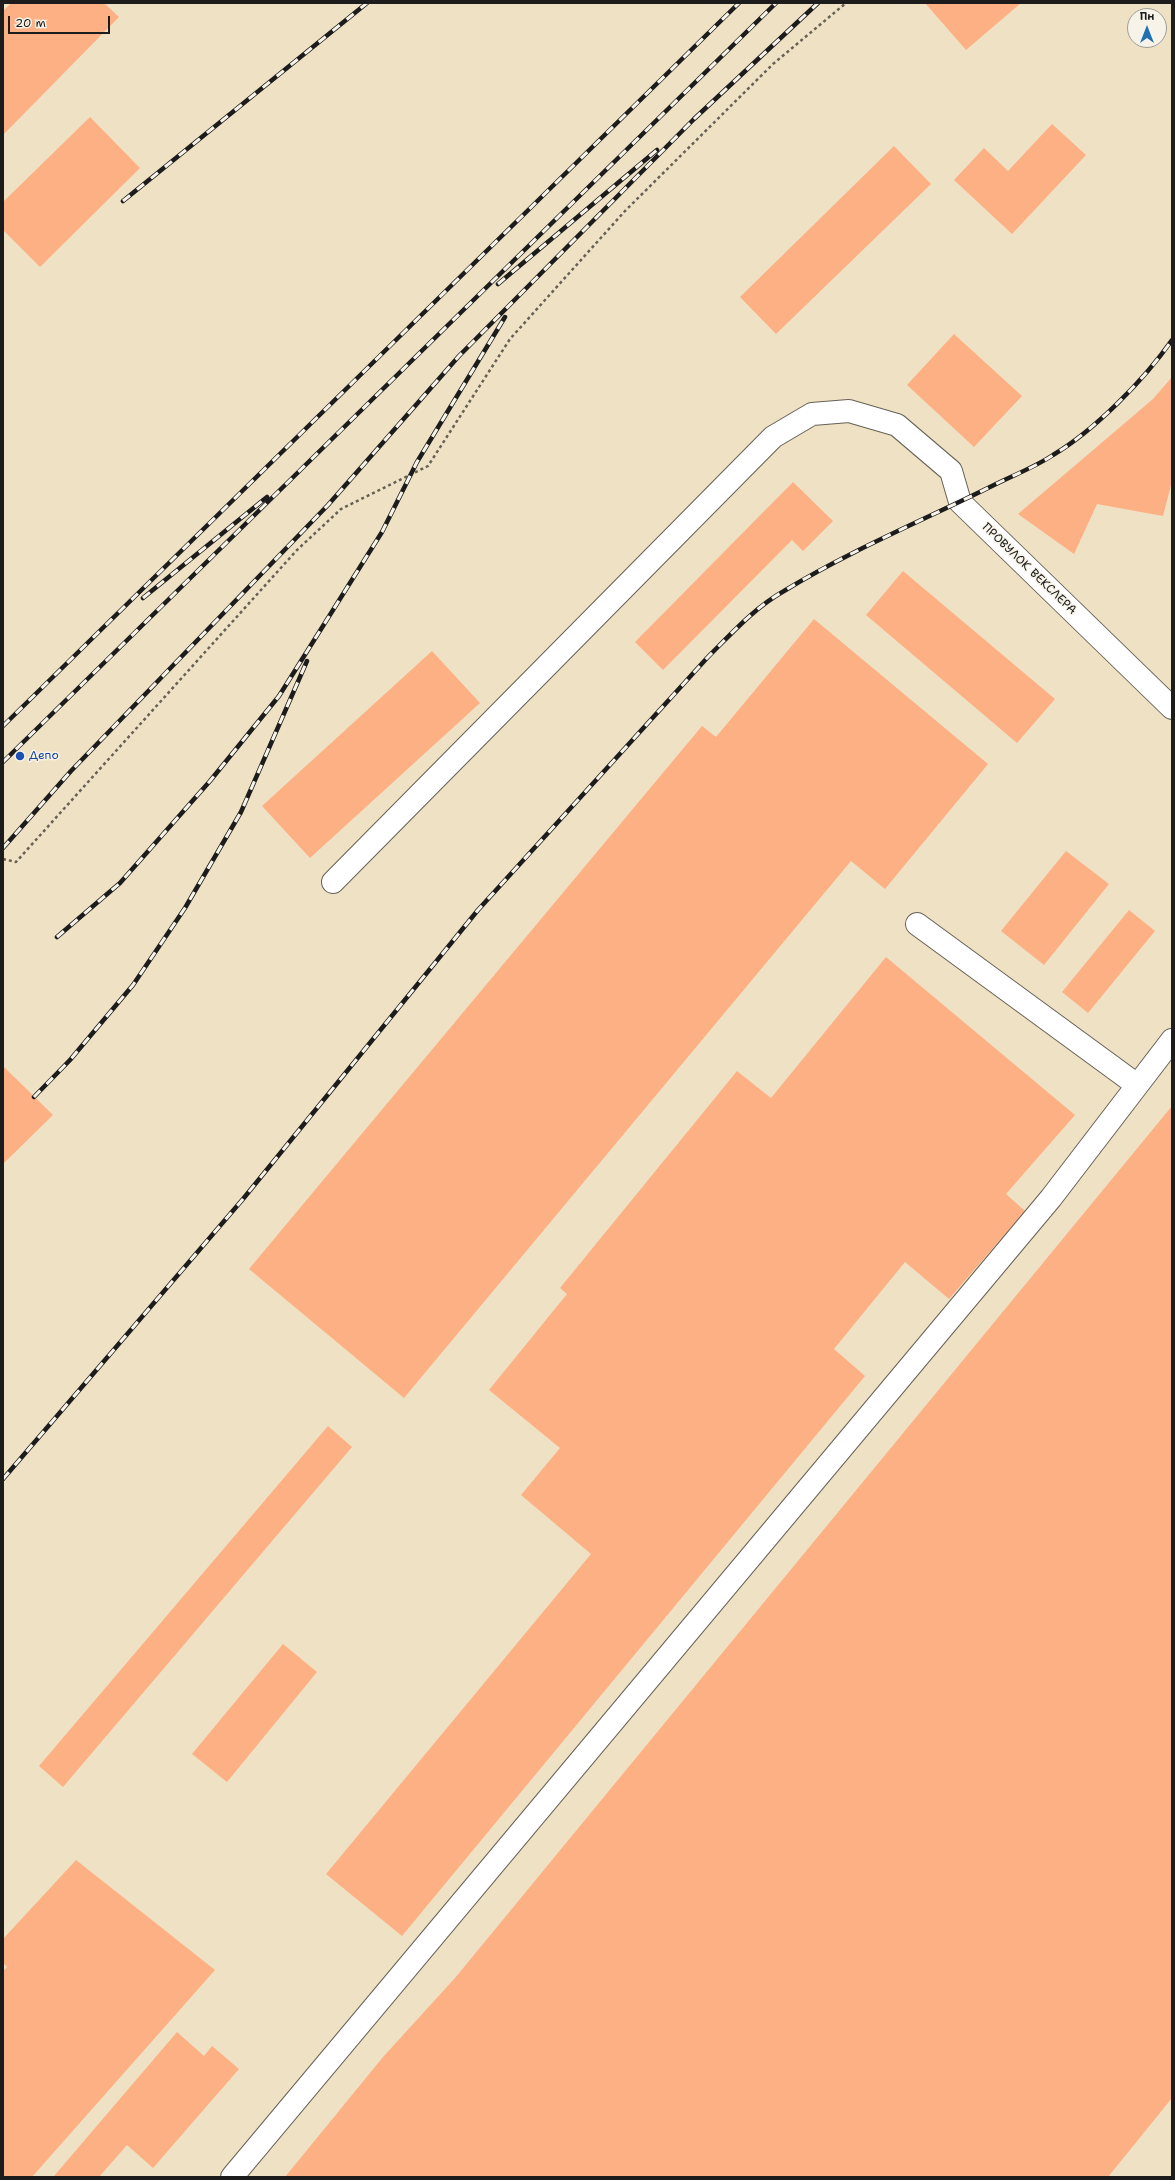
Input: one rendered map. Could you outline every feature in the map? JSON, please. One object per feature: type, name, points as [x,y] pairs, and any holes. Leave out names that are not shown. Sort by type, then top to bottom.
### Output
[{"type":"street","name":"ПРОВУЛОК ВЕКСЛЕРА","points":[[333,882],[772,437],[812,414],[848,411],[897,425],[951,471],[960,502],[1172,708]]},
{"type":"street","points":[[918,924],[1137,1085]]},
{"type":"street","points":[[232,2177],[1051,1198],[1172,1040]]},
{"type":"path","points":[[3,859],[16,862],[297,550],[341,509],[428,466],[510,339],[625,211],[773,64],[846,3]]},
{"type":"building","points":[[11,3],[104,3],[119,17],[3,135],[3,11]]},
{"type":"building","points":[[925,3],[1021,3],[966,50]]},
{"type":"building","points":[[90,117],[140,168],[40,267],[3,230],[3,202]]},
{"type":"building","points":[[1052,124],[1086,155],[1012,234],[954,180],[984,148],[1008,171]]},
{"type":"building","points":[[894,146],[931,184],[776,334],[740,297]]},
{"type":"building","points":[[954,334],[1022,396],[974,447],[907,385]]},
{"type":"building","points":[[1172,377],[1172,481],[1163,516],[1097,504],[1074,554],[1018,514],[1153,399]]},
{"type":"building","points":[[793,482],[833,521],[803,551],[792,540],[663,670],[635,642]]},
{"type":"building","points":[[903,571],[1055,699],[1017,743],[866,615]]},
{"type":"building","points":[[814,619],[988,764],[885,889],[851,861],[404,1398],[249,1269],[702,726],[716,737]]},
{"type":"building","points":[[432,651],[480,703],[310,858],[262,806]]},
{"type":"building","points":[[1066,851],[1109,884],[1044,965],[1001,931]]},
{"type":"building","points":[[1129,910],[1155,931],[1088,1013],[1062,992]]},
{"type":"building","points":[[886,957],[1075,1115],[1006,1194],[1025,1211],[949,1299],[905,1262],[834,1349],[865,1376],[402,1936],[326,1874],[591,1554],[521,1495],[560,1448],[489,1390],[567,1294],[560,1288],[737,1071],[771,1098]]},
{"type":"building","points":[[3,1066],[53,1115],[3,1164]]},
{"type":"building","points":[[1172,1106],[1172,2098],[1108,2177],[285,2177],[383,2057],[455,1978]]},
{"type":"building","points":[[328,1426],[352,1447],[63,1787],[39,1766]]},
{"type":"building","points":[[283,1644],[317,1672],[227,1782],[192,1754]]},
{"type":"building","points":[[76,1860],[215,1970],[32,2177],[3,2177],[3,1971],[7,1967],[3,1963],[3,1939]]},
{"type":"building","points":[[177,2032],[204,2056],[212,2046],[239,2069],[153,2168],[127,2145],[99,2177],[55,2177],[54,2176]]},
{"type":"railway","points":[[123,201],[367,3]]},
{"type":"railway","points":[[3,726],[739,3]]},
{"type":"railway","points":[[3,762],[776,3]]},
{"type":"railway","points":[[694,119],[818,3]]},
{"type":"railway","points":[[3,848],[71,771],[328,505],[459,356],[697,116]]},
{"type":"railway","points":[[498,284],[657,150]]},
{"type":"railway","points":[[57,937],[120,883],[210,781],[279,696],[382,532],[417,462],[505,317]]},
{"type":"railway","points":[[3,1479],[243,1199],[478,910],[707,658],[734,631],[763,605],[809,576],[861,549],[1032,467],[1069,445],[1118,403],[1148,371],[1172,340]]},
{"type":"railway","points":[[143,598],[267,497]]},
{"type":"railway","points":[[34,1097],[70,1060],[133,985],[185,908],[241,812],[307,661]]},
{"type":"place","name":"Депо","points":[[20,756]]}]
